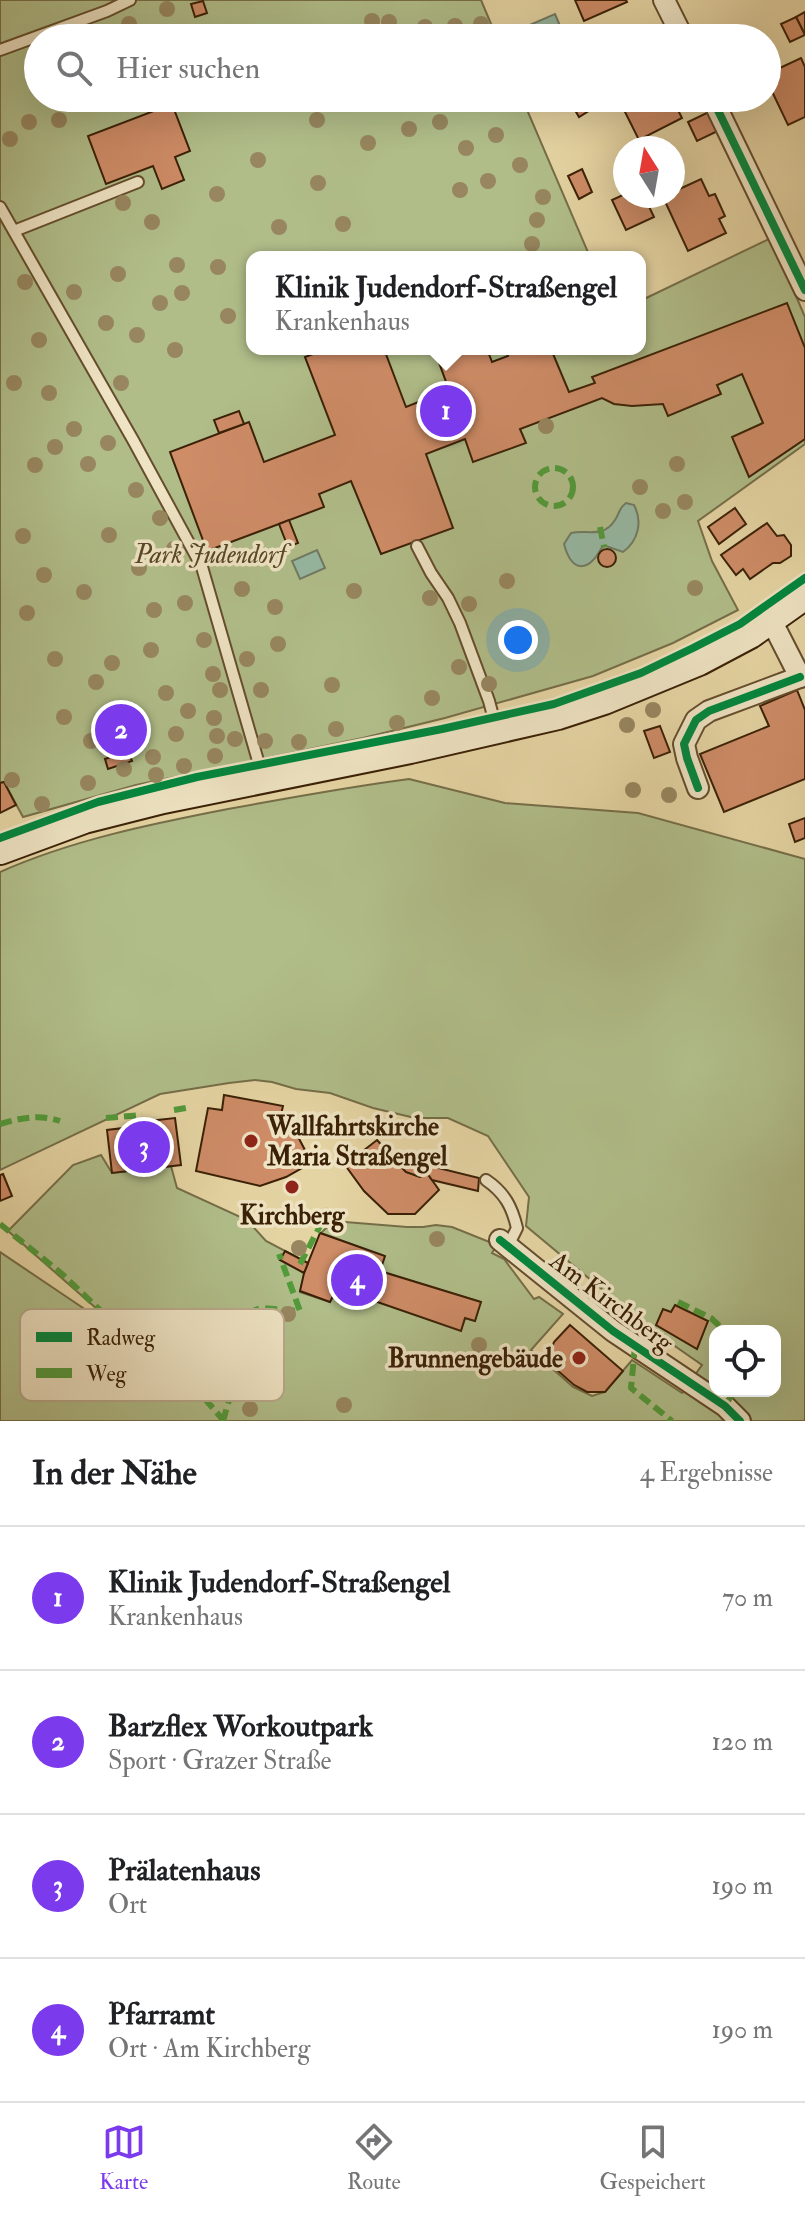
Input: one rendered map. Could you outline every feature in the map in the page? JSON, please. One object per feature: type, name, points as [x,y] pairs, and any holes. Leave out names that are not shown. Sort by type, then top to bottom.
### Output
[{"type":"main road","points":[[0,850],[84,819],[163,799],[558,715],[699,661],[750,634],[805,595]]},
{"type":"street","points":[[664,0],[676,24]]},
{"type":"street","points":[[719,112],[805,290]]},
{"type":"street","points":[[698,788],[684,744],[696,720],[709,711],[803,676],[771,620]]},
{"type":"street","name":"Am Kirchberg","points":[[504,1243],[613,1331],[725,1406],[740,1421]]},
{"type":"lane","points":[[71,24],[130,0]]},
{"type":"lane","points":[[0,50],[24,41]]},
{"type":"lane","points":[[14,231],[138,182]]},
{"type":"lane","points":[[0,207],[202,567],[263,780]]},
{"type":"lane","points":[[417,546],[460,623],[497,730]]},
{"type":"lane","points":[[486,1180],[501,1191],[513,1211],[517,1228],[504,1243]]},
{"type":"green space","name":"Park Judendorf","points":[[0,0],[481,0],[491,24],[24,24],[24,112],[528,112],[587,251],[246,251],[246,355],[646,355],[646,298],[771,238],[805,317],[805,444],[698,521],[712,561],[738,610],[673,643],[593,676],[363,738],[136,785],[23,817],[4,782],[0,783]]},
{"type":"green space","points":[[409,779],[505,803],[638,813],[805,859],[805,1421],[0,1421],[0,1252],[85,1309],[20,1309],[20,1401],[284,1401],[284,1309],[97,1309],[8,1231],[73,1165],[101,1155],[112,1173],[171,1166],[177,1188],[247,1220],[266,1241],[308,1263],[300,1292],[330,1302],[337,1288],[461,1330],[465,1318],[475,1321],[480,1302],[380,1271],[384,1256],[321,1233],[333,1221],[452,1227],[497,1245],[492,1253],[504,1259],[534,1299],[539,1297],[563,1314],[531,1350],[573,1387],[592,1396],[605,1392],[632,1360],[682,1393],[702,1365],[646,1326],[526,1226],[529,1197],[488,1136],[448,1118],[415,1118],[330,1093],[296,1089],[272,1082],[229,1083],[160,1094],[0,1170],[0,872],[83,842],[228,809]]},
{"type":"shaded area","points":[[555,14],[559,24],[532,24]]},
{"type":"shaded area","points":[[626,503],[634,505],[637,511],[638,531],[623,552],[606,546],[586,565],[576,565],[571,561],[564,544],[571,533],[605,529]]},
{"type":"shaded area","points":[[317,550],[325,568],[300,579],[292,561]]},
{"type":"building","points":[[575,0],[626,0],[627,2],[584,21]]},
{"type":"building","points":[[203,1],[207,13],[195,17],[191,4]]},
{"type":"building","points":[[805,12],[805,35],[796,17]]},
{"type":"building","points":[[796,17],[805,35],[790,42],[781,24]]},
{"type":"building","points":[[801,58],[805,67],[805,117],[788,125],[781,110],[781,67]]},
{"type":"building","points":[[151,112],[175,112],[190,151],[175,157],[184,180],[162,189],[153,166],[106,184],[88,136]]},
{"type":"building","points":[[625,112],[679,112],[682,118],[647,136],[637,136]]},
{"type":"building","points":[[709,112],[716,112],[724,128],[697,141],[688,122]]},
{"type":"building","points":[[582,169],[592,192],[579,199],[568,176]]},
{"type":"building","points":[[701,179],[709,196],[715,194],[725,216],[719,219],[726,233],[688,251],[668,208],[685,208],[685,186]]},
{"type":"building","points":[[616,208],[650,208],[654,217],[626,230]]},
{"type":"building","points":[[787,303],[805,348],[805,439],[749,477],[732,437],[763,423],[742,374],[717,385],[721,394],[668,416],[663,404],[632,406],[614,404],[602,398],[520,429],[526,443],[473,462],[465,439],[426,454],[453,528],[381,554],[351,481],[319,494],[324,507],[207,551],[170,452],[249,422],[264,462],[335,435],[305,357],[310,355],[386,355],[406,407],[449,390],[436,355],[489,355],[492,362],[508,355],[554,355],[569,392],[595,383],[592,377]]},
{"type":"building","points":[[239,411],[244,424],[219,433],[214,420]]},
{"type":"building","points":[[735,508],[746,524],[719,544],[708,527]]},
{"type":"building","points":[[289,520],[298,543],[288,547],[279,524]]},
{"type":"building","points":[[767,523],[777,536],[784,535],[791,545],[791,556],[780,563],[773,563],[750,579],[743,569],[736,575],[721,555]]},
{"type":"building","points":[[607,549],[616,558],[607,567],[598,558]]},
{"type":"building","points":[[797,690],[805,710],[805,779],[724,812],[700,754],[769,726],[760,706]]},
{"type":"building","points":[[660,726],[670,752],[654,758],[644,731]]},
{"type":"building","points":[[128,751],[132,761],[108,769],[105,759]]},
{"type":"building","points":[[4,782],[16,805],[0,813],[0,783]]},
{"type":"building","points":[[805,818],[805,838],[795,842],[789,824]]},
{"type":"building","name":"Wallfahrtskirche Maria Straßengel","points":[[224,1095],[283,1106],[279,1123],[295,1131],[306,1152],[302,1168],[260,1186],[196,1171],[208,1108],[222,1110]]},
{"type":"building","points":[[175,1118],[181,1165],[112,1173],[107,1130]]},
{"type":"building","points":[[377,1140],[406,1172],[420,1177],[427,1173],[439,1190],[415,1214],[388,1214],[364,1191],[345,1165]]},
{"type":"building","points":[[402,1159],[479,1178],[478,1191],[432,1180],[427,1173],[420,1177],[406,1172],[401,1167]]},
{"type":"building","points":[[3,1174],[12,1196],[0,1201],[0,1175]]},
{"type":"building","points":[[320,1233],[385,1256],[380,1271],[481,1302],[475,1321],[465,1318],[461,1331],[337,1288],[330,1302],[300,1291]]},
{"type":"building","points":[[285,1251],[308,1263],[304,1273],[280,1260]]},
{"type":"building","points":[[675,1305],[708,1321],[697,1349],[656,1325],[663,1309],[671,1312]]},
{"type":"building","name":"Brunnengebäude","points":[[570,1325],[623,1371],[605,1392],[587,1392],[574,1385],[551,1362],[554,1342]]},
{"type":"marked path","points":[[554,468],[567,474],[573,487],[567,500],[554,506],[541,500],[535,487],[541,474],[554,468]]},
{"type":"marked path","points":[[600,527],[604,547]]},
{"type":"marked path","points":[[174,1110],[186,1108]]},
{"type":"marked path","points":[[106,1118],[142,1115]]},
{"type":"marked path","points":[[0,1124],[30,1118],[60,1121]]},
{"type":"marked path","points":[[300,1264],[329,1209]]},
{"type":"marked path","points":[[0,1224],[62,1274],[99,1309]]},
{"type":"marked path","points":[[279,1254],[300,1311],[284,1310]]},
{"type":"marked path","points":[[678,1302],[719,1325]]},
{"type":"marked path","points":[[258,1309],[274,1309]]},
{"type":"marked path","points":[[635,1346],[631,1388],[672,1421]]},
{"type":"marked path","points":[[725,1406],[730,1397]]},
{"type":"marked path","points":[[207,1401],[224,1421]]},
{"type":"marked path","points":[[223,1421],[229,1401]]},
{"type":"cycle path","points":[[719,112],[805,290]]},
{"type":"cycle path","points":[[0,838],[98,802],[197,777],[554,704],[641,673],[693,648],[740,624],[805,578]]},
{"type":"cycle path","points":[[698,788],[684,744],[696,720],[709,711],[800,677]]},
{"type":"cycle path","points":[[500,1240],[613,1331],[725,1406],[740,1421]]},
{"type":"place","name":"Klinik Judendorf-Straßengel","points":[[446,411]]},
{"type":"place","name":"Barzflex Workoutpark","points":[[121,730]]},
{"type":"place","name":"Wallfahrtskirche Maria Straßengel","points":[[251,1141]]},
{"type":"place","name":"Prälatenhaus","points":[[144,1147]]},
{"type":"place","name":"Kirchberg","points":[[292,1187]]},
{"type":"place","name":"Pfarramt","points":[[357,1280]]},
{"type":"place","name":"Brunnengebäude","points":[[579,1358]]}]
